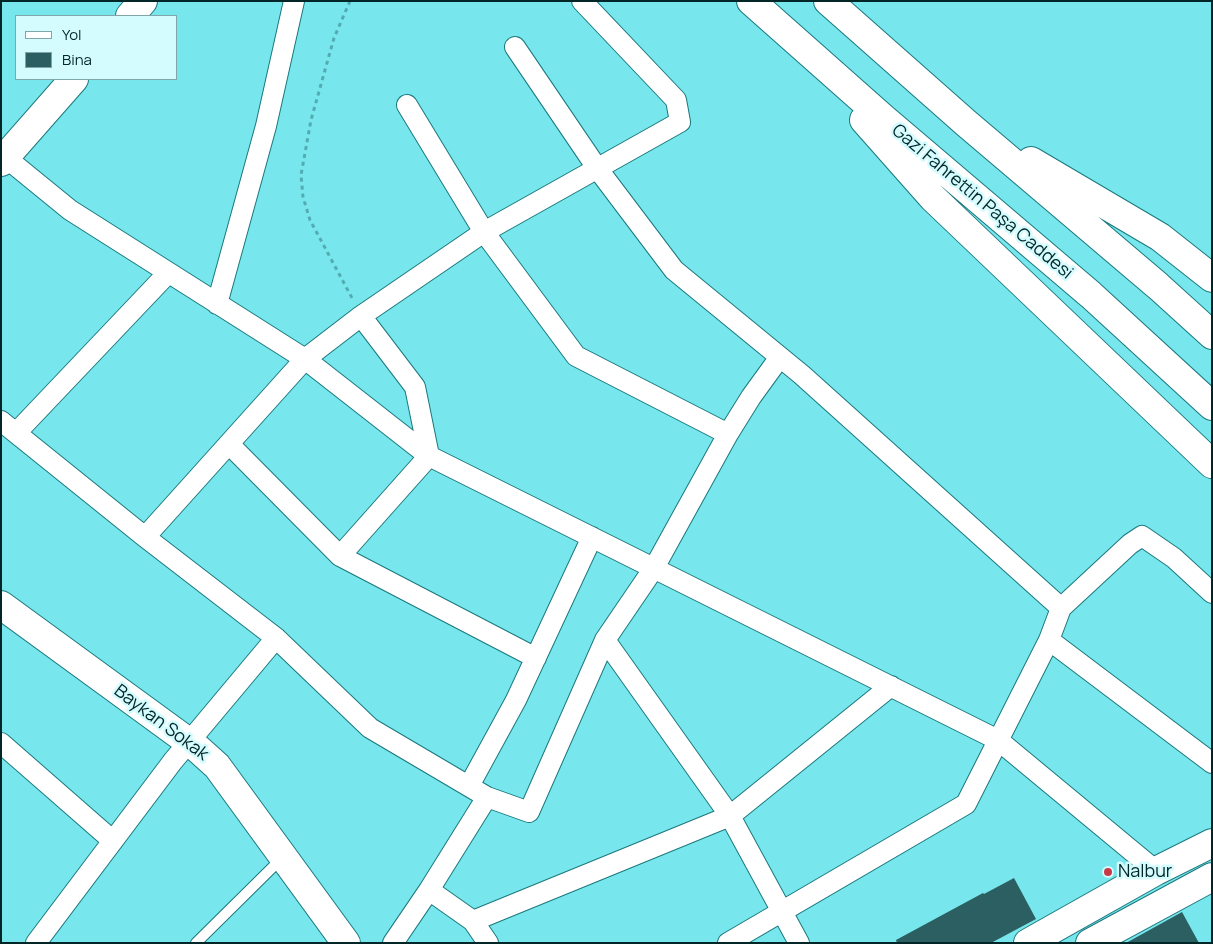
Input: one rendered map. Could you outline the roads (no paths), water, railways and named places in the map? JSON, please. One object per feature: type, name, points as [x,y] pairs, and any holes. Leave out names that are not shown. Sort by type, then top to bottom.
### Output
[{"type":"main road","points":[[131,15],[143,1]]},
{"type":"main road","name":"Gazi Fahrettin Paşa Caddesi","points":[[751,1],[791,38],[1091,295],[1212,406]]},
{"type":"main road","points":[[828,1],[966,123],[1158,286],[1212,335]]},
{"type":"main road","points":[[791,38],[933,198],[1212,464]]},
{"type":"main road","points":[[3,160],[73,80]]},
{"type":"main road","points":[[966,123],[1160,237],[1212,278]]},
{"type":"main road","name":"Baykan Sokak","points":[[1,605],[189,742],[217,766],[346,943]]},
{"type":"main road","points":[[1028,943],[1156,871],[1212,843]]},
{"type":"main road","points":[[1090,943],[1212,877]]},
{"type":"street","points":[[217,304],[266,126],[294,1]]},
{"type":"street","points":[[145,537],[306,359],[361,316],[484,232],[680,122],[676,100],[582,1]]},
{"type":"street","points":[[514,48],[597,168],[674,270],[802,375],[1061,608]]},
{"type":"street","points":[[407,105],[484,232],[576,356],[728,434]]},
{"type":"street","points":[[3,160],[70,210],[306,359],[429,456],[998,740],[1156,871]]},
{"type":"street","points":[[168,273],[9,427],[145,537],[276,638],[370,728],[487,797],[529,812],[605,640],[654,568],[728,434],[751,397],[780,357]]},
{"type":"street","points":[[361,316],[415,387],[429,456]]},
{"type":"street","points":[[229,444],[340,556],[536,658]]},
{"type":"street","points":[[340,556],[429,456]]},
{"type":"street","points":[[728,943],[966,804],[1049,640],[1061,608],[1130,544],[1142,536],[1174,558],[1212,593]]},
{"type":"street","points":[[469,786],[516,700],[592,537]]},
{"type":"street","points":[[36,943],[189,742],[276,638]]},
{"type":"street","points":[[605,640],[730,816],[799,943]]},
{"type":"street","points":[[1049,640],[1212,763]]},
{"type":"street","points":[[473,921],[730,816],[891,686]]},
{"type":"street","points":[[1,742],[113,841]]},
{"type":"street","points":[[393,943],[430,890],[487,797]]},
{"type":"street","points":[[430,890],[473,921],[488,943]]},
{"type":"lane","points":[[196,943],[283,857]]},
{"type":"place","name":"Nalbur","points":[[1108,872]]}]
